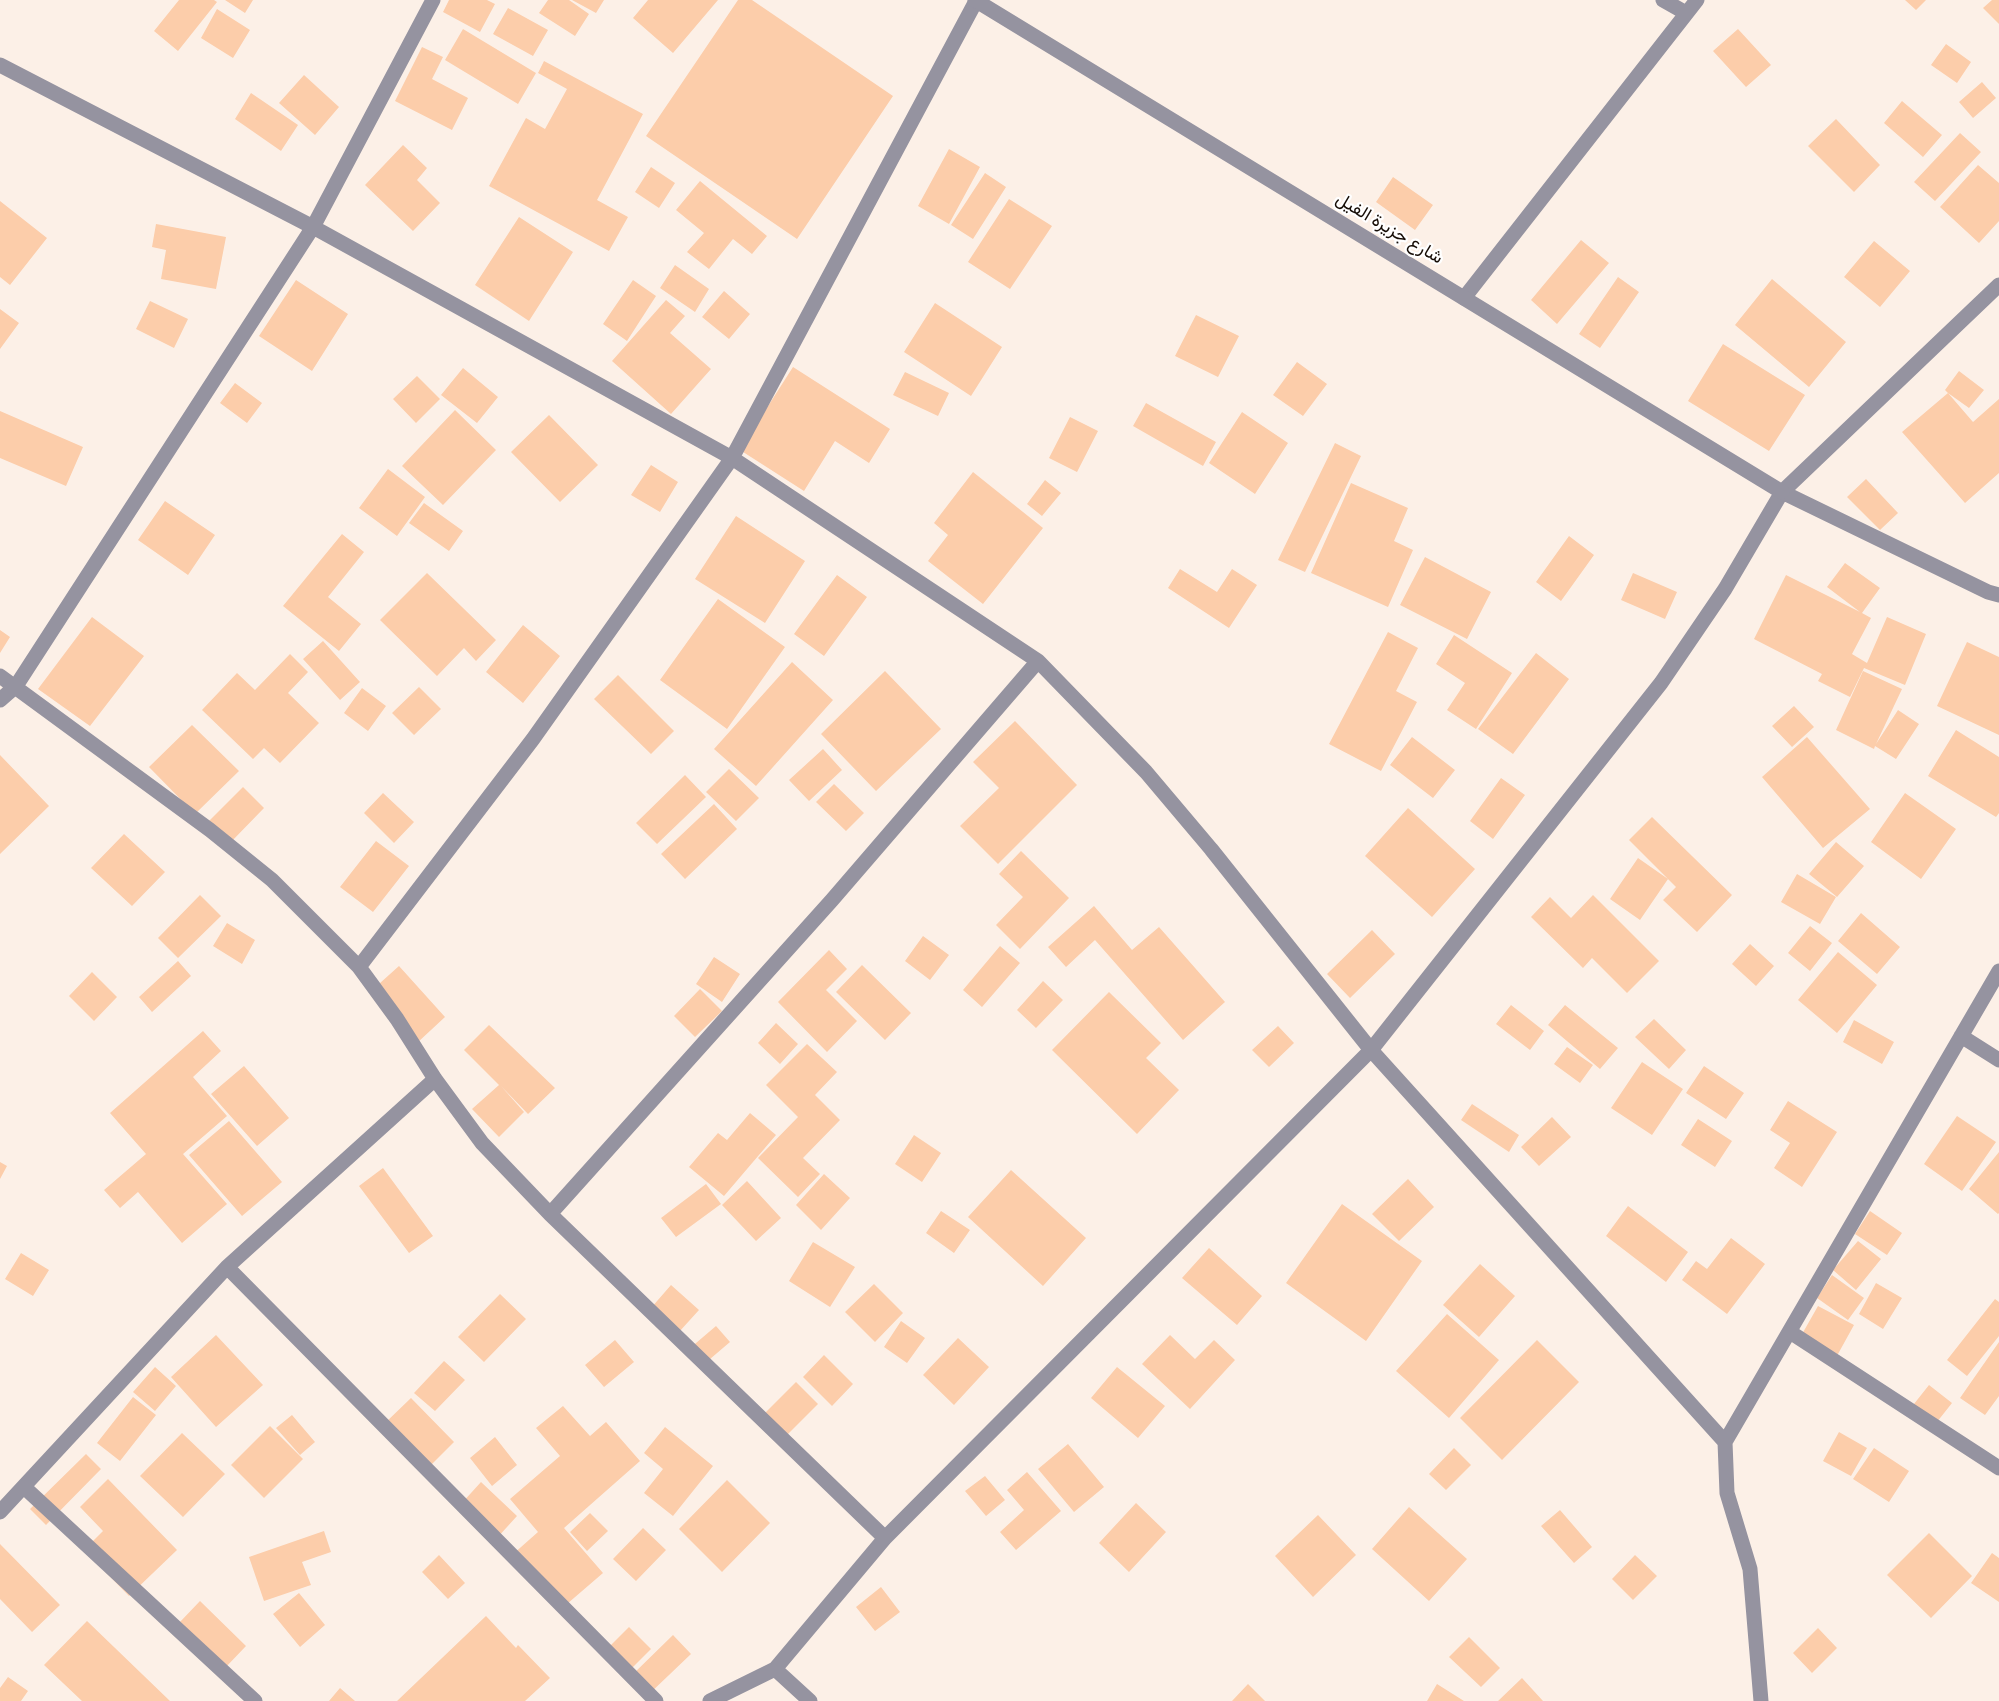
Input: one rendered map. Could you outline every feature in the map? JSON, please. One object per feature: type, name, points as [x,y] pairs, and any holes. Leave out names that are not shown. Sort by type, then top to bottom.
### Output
[{"type":"street","points":[[0,700],[16,686],[313,227],[433,0]]},
{"type":"street","points":[[359,967],[533,739],[732,458],[976,0]]},
{"type":"street","name":"شارع جزيرة الفيل","points":[[976,0],[1782,492],[1988,592],[1999,595]]},
{"type":"street","points":[[1663,0],[1686,13]]},
{"type":"street","points":[[1464,298],[1697,0]]},
{"type":"street","points":[[0,65],[313,227],[732,458],[1038,661],[1146,772],[1211,849],[1371,1050],[1725,1442]]},
{"type":"street","points":[[710,1701],[776,1669],[885,1538],[1371,1050],[1661,683],[1725,589],[1782,492],[1999,285]]},
{"type":"street","points":[[550,1214],[832,900],[1038,661]]},
{"type":"street","points":[[0,676],[210,830],[272,880],[359,967],[397,1019],[435,1079],[482,1143],[550,1214],[885,1538]]},
{"type":"street","points":[[1761,1701],[1750,1569],[1727,1493],[1725,1442],[1999,971]]},
{"type":"street","points":[[1960,1036],[1999,1060]]},
{"type":"street","points":[[0,1512],[227,1267],[435,1079]]},
{"type":"street","points":[[227,1267],[656,1701]]},
{"type":"street","points":[[1790,1332],[1999,1468]]},
{"type":"street","points":[[24,1487],[246,1698]]},
{"type":"street","points":[[776,1669],[810,1701]]},
{"type":"building","points":[[179,0],[214,0],[217,2],[178,51],[154,31]]},
{"type":"building","points":[[225,0],[253,0],[245,13]]},
{"type":"building","points":[[449,0],[487,0],[495,4],[480,32],[443,12]]},
{"type":"building","points":[[548,0],[569,0],[589,14],[575,36],[539,13]]},
{"type":"building","points":[[572,0],[604,0],[596,13]]},
{"type":"building","points":[[648,0],[718,0],[673,53],[633,18]]},
{"type":"building","points":[[738,0],[752,0],[893,96],[797,239],[646,136]]},
{"type":"building","points":[[1905,0],[1926,0],[1916,10]]},
{"type":"building","points":[[1992,0],[1999,0],[1999,24],[1983,8]]},
{"type":"building","points":[[508,8],[548,30],[533,56],[493,34]]},
{"type":"building","points":[[217,9],[250,30],[233,58],[201,38]]},
{"type":"building","points":[[463,29],[536,73],[518,104],[445,60]]},
{"type":"building","points":[[1738,29],[1771,65],[1746,87],[1713,51]]},
{"type":"building","points":[[1946,44],[1971,62],[1957,83],[1931,65]]},
{"type":"building","points":[[422,47],[443,57],[432,79],[468,98],[452,130],[395,101]]},
{"type":"building","points":[[544,61],[643,114],[597,200],[628,217],[609,251],[489,186],[526,118],[545,129],[567,89],[538,73]]},
{"type":"building","points":[[304,75],[339,107],[315,135],[279,103]]},
{"type":"building","points":[[1982,82],[1996,98],[1973,118],[1959,102]]},
{"type":"building","points":[[251,93],[298,125],[281,151],[235,119]]},
{"type":"building","points":[[1902,101],[1942,135],[1923,157],[1884,123]]},
{"type":"building","points":[[1836,119],[1880,165],[1854,192],[1808,146]]},
{"type":"building","points":[[1960,133],[1981,152],[1935,201],[1914,182]]},
{"type":"building","points":[[403,145],[427,168],[417,180],[440,203],[413,231],[365,185]]},
{"type":"building","points":[[949,149],[980,167],[949,224],[918,206]]},
{"type":"building","points":[[1978,165],[1999,183],[1999,221],[1979,243],[1940,207]]},
{"type":"building","points":[[651,167],[675,183],[659,208],[635,192]]},
{"type":"building","points":[[985,173],[1006,187],[973,239],[951,225]]},
{"type":"building","points":[[1393,177],[1433,205],[1415,230],[1376,202]]},
{"type":"building","points":[[700,181],[767,236],[752,254],[733,239],[709,269],[687,252],[704,233],[676,210]]},
{"type":"building","points":[[1009,199],[1052,226],[1010,289],[968,262]]},
{"type":"building","points":[[0,201],[47,238],[10,285],[0,277]]},
{"type":"building","points":[[519,217],[573,252],[529,321],[475,285]]},
{"type":"building","points":[[156,224],[226,237],[216,289],[161,279],[166,250],[152,247]]},
{"type":"building","points":[[1581,240],[1609,263],[1557,324],[1531,300]]},
{"type":"building","points":[[1874,241],[1910,271],[1880,307],[1844,277]]},
{"type":"building","points":[[675,265],[709,289],[695,312],[660,288]]},
{"type":"building","points":[[1618,277],[1639,292],[1600,348],[1579,334]]},
{"type":"building","points":[[1772,279],[1846,342],[1809,387],[1735,325]]},
{"type":"building","points":[[296,280],[348,314],[312,371],[259,336]]},
{"type":"building","points":[[633,280],[656,296],[627,341],[603,324]]},
{"type":"building","points":[[724,291],[750,314],[729,339],[702,317]]},
{"type":"building","points":[[666,300],[685,316],[670,333],[711,369],[671,414],[612,361]]},
{"type":"building","points":[[150,301],[188,319],[174,348],[136,329]]},
{"type":"building","points":[[935,303],[1002,347],[971,396],[904,352]]},
{"type":"building","points":[[0,309],[19,323],[0,349]]},
{"type":"building","points":[[1196,315],[1239,336],[1218,377],[1175,356]]},
{"type":"building","points":[[1723,344],[1805,395],[1769,451],[1688,401]]},
{"type":"building","points":[[1297,362],[1327,384],[1303,416],[1273,395]]},
{"type":"building","points":[[793,367],[890,429],[869,463],[835,441],[804,491],[740,450]]},
{"type":"building","points":[[463,368],[498,397],[477,423],[441,395]]},
{"type":"building","points":[[1959,371],[1984,390],[1969,408],[1945,390]]},
{"type":"building","points":[[905,372],[949,393],[938,416],[893,395]]},
{"type":"building","points":[[417,376],[440,399],[416,423],[393,399]]},
{"type":"building","points":[[235,383],[262,403],[247,423],[220,403]]},
{"type":"building","points":[[1948,393],[1973,422],[1999,399],[1999,473],[1965,503],[1902,432]]},
{"type":"building","points":[[1146,403],[1216,442],[1203,466],[1133,426]]},
{"type":"building","points":[[455,410],[496,450],[443,505],[402,466]]},
{"type":"building","points":[[0,411],[83,447],[66,486],[0,458]]},
{"type":"building","points":[[1242,412],[1288,443],[1255,494],[1209,463]]},
{"type":"building","points":[[549,415],[598,465],[560,502],[511,452]]},
{"type":"building","points":[[1070,417],[1098,431],[1077,472],[1049,458]]},
{"type":"building","points":[[1335,443],[1361,456],[1305,572],[1278,560]]},
{"type":"building","points":[[651,465],[678,482],[660,512],[631,495]]},
{"type":"building","points":[[388,469],[425,497],[397,536],[359,508]]},
{"type":"building","points":[[973,472],[1043,528],[983,604],[928,561],[948,535],[934,523]]},
{"type":"building","points":[[1866,479],[1898,513],[1880,530],[1847,497]]},
{"type":"building","points":[[1045,480],[1061,493],[1042,516],[1027,504]]},
{"type":"building","points":[[1351,483],[1408,508],[1394,541],[1413,550],[1388,607],[1311,573]]},
{"type":"building","points":[[165,501],[215,535],[188,575],[138,540]]},
{"type":"building","points":[[424,503],[463,531],[449,551],[409,523]]},
{"type":"building","points":[[736,516],[805,561],[765,623],[695,579]]},
{"type":"building","points":[[342,534],[364,552],[328,597],[361,624],[339,651],[283,606]]},
{"type":"building","points":[[1569,536],[1594,555],[1561,601],[1536,582]]},
{"type":"building","points":[[1425,557],[1491,592],[1467,639],[1400,605]]},
{"type":"building","points":[[1845,563],[1880,588],[1862,613],[1871,618],[1852,654],[1867,663],[1887,617],[1926,634],[1905,685],[1864,668],[1850,697],[1818,681],[1822,674],[1754,639],[1786,575],[1860,612],[1827,587]]},
{"type":"building","points":[[1180,569],[1217,592],[1232,569],[1257,585],[1229,628],[1168,588]]},
{"type":"building","points":[[427,573],[496,640],[476,661],[464,648],[437,676],[380,620]]},
{"type":"building","points":[[1633,573],[1677,592],[1665,619],[1621,600]]},
{"type":"building","points":[[837,575],[867,597],[824,656],[794,634]]},
{"type":"building","points":[[718,599],[785,647],[727,729],[660,680]]},
{"type":"building","points":[[92,617],[144,656],[90,726],[38,689]]},
{"type":"building","points":[[523,625],[560,656],[523,703],[486,672]]},
{"type":"building","points":[[0,630],[10,637],[0,653]]},
{"type":"building","points":[[1388,632],[1418,648],[1396,691],[1417,702],[1381,771],[1329,744]]},
{"type":"building","points":[[1454,635],[1512,673],[1476,729],[1447,710],[1465,683],[1436,664]]},
{"type":"building","points":[[323,641],[360,682],[340,700],[303,659]]},
{"type":"building","points":[[1967,642],[1999,657],[1999,735],[1937,706]]},
{"type":"building","points":[[1536,653],[1569,679],[1513,754],[1478,729]]},
{"type":"building","points":[[290,654],[308,672],[288,693],[319,723],[280,763],[264,748],[253,759],[202,710],[237,673],[255,690]]},
{"type":"building","points":[[792,662],[833,700],[756,786],[714,749]]},
{"type":"building","points":[[885,671],[941,729],[876,791],[821,734]]},
{"type":"building","points":[[1863,671],[1902,689],[1876,744],[1898,710],[1919,724],[1896,759],[1875,746],[1874,749],[1836,730]]},
{"type":"building","points":[[618,675],[674,731],[651,754],[594,699]]},
{"type":"building","points":[[419,687],[441,709],[414,735],[392,713]]},
{"type":"building","points":[[362,688],[386,706],[368,731],[344,713]]},
{"type":"building","points":[[1794,706],[1814,727],[1792,747],[1772,726]]},
{"type":"building","points":[[1015,721],[1077,785],[998,864],[960,826],[999,788],[973,762]]},
{"type":"building","points":[[192,725],[239,771],[195,814],[149,767]]},
{"type":"building","points":[[1956,730],[1999,757],[1999,813],[1996,817],[1928,776]]},
{"type":"building","points":[[1412,737],[1455,770],[1433,798],[1390,765]]},
{"type":"building","points":[[1807,737],[1870,809],[1823,848],[1762,777]]},
{"type":"building","points":[[823,749],[842,770],[809,801],[789,780]]},
{"type":"building","points":[[0,755],[49,806],[0,854]]},
{"type":"building","points":[[729,769],[759,798],[736,821],[706,792]]},
{"type":"building","points":[[685,775],[706,797],[657,844],[636,823]]},
{"type":"building","points":[[1501,778],[1525,795],[1493,839],[1470,821]]},
{"type":"building","points":[[834,784],[864,813],[846,831],[816,802]]},
{"type":"building","points":[[243,787],[264,808],[231,842],[209,821]]},
{"type":"building","points":[[383,793],[414,822],[394,843],[364,813]]},
{"type":"building","points":[[1905,793],[1956,829],[1921,879],[1871,842]]},
{"type":"building","points":[[714,804],[737,829],[685,879],[661,854]]},
{"type":"building","points":[[1408,808],[1475,869],[1432,917],[1365,856]]},
{"type":"building","points":[[1652,817],[1732,895],[1697,932],[1663,900],[1676,887],[1629,840]]},
{"type":"building","points":[[124,834],[165,872],[132,906],[91,868]]},
{"type":"building","points":[[376,841],[409,866],[373,912],[340,887]]},
{"type":"building","points":[[1836,842],[1864,866],[1837,897],[1809,874]]},
{"type":"building","points":[[1021,851],[1069,898],[1020,949],[996,925],[1023,897],[999,874]]},
{"type":"building","points":[[1638,858],[1668,879],[1640,920],[1610,899]]},
{"type":"building","points":[[1797,874],[1836,897],[1820,924],[1781,902]]},
{"type":"building","points":[[200,895],[221,916],[178,958],[158,938]]},
{"type":"building","points":[[1593,895],[1659,961],[1627,993],[1592,958],[1583,968],[1531,917],[1550,897],[1571,918]]},
{"type":"building","points":[[1094,906],[1132,950],[1159,927],[1225,1002],[1183,1040],[1095,940],[1066,967],[1048,947]]},
{"type":"building","points":[[1861,913],[1900,947],[1877,974],[1838,941]]},
{"type":"building","points":[[227,923],[255,940],[242,964],[213,946]]},
{"type":"building","points":[[1810,926],[1832,943],[1810,971],[1788,953]]},
{"type":"building","points":[[1372,930],[1395,954],[1350,998],[1327,974]]},
{"type":"building","points":[[923,936],[949,955],[930,980],[905,961]]},
{"type":"building","points":[[1750,944],[1774,966],[1756,986],[1732,964]]},
{"type":"building","points":[[1000,946],[1020,963],[982,1007],[963,990]]},
{"type":"building","points":[[829,950],[847,969],[826,990],[857,1021],[827,1052],[778,1002]]},
{"type":"building","points":[[1838,952],[1877,985],[1837,1033],[1798,1000]]},
{"type":"building","points":[[714,957],[740,974],[722,1002],[696,984]]},
{"type":"building","points":[[178,961],[191,976],[152,1012],[139,997]]},
{"type":"building","points":[[862,965],[911,1013],[885,1040],[836,992]]},
{"type":"building","points":[[399,966],[445,1017],[417,1043],[370,992]]},
{"type":"building","points":[[92,972],[117,997],[94,1021],[69,996]]},
{"type":"building","points":[[1043,981],[1063,1000],[1036,1028],[1017,1010]]},
{"type":"building","points":[[700,989],[722,1011],[695,1037],[674,1016]]},
{"type":"building","points":[[1109,992],[1161,1043],[1146,1058],[1179,1090],[1137,1134],[1052,1050]]},
{"type":"building","points":[[1511,1005],[1544,1031],[1530,1050],[1496,1024]]},
{"type":"building","points":[[1565,1005],[1618,1048],[1600,1069],[1548,1025]]},
{"type":"building","points":[[1654,1019],[1686,1050],[1669,1069],[1635,1037]]},
{"type":"building","points":[[1854,1020],[1894,1042],[1882,1064],[1843,1042]]},
{"type":"building","points":[[776,1023],[798,1044],[780,1064],[758,1043]]},
{"type":"building","points":[[489,1025],[555,1088],[528,1114],[501,1086],[524,1112],[499,1137],[472,1109],[499,1085],[464,1050]]},
{"type":"building","points":[[1278,1026],[1294,1043],[1269,1067],[1252,1050]]},
{"type":"building","points":[[203,1031],[221,1051],[193,1077],[227,1116],[183,1154],[227,1204],[182,1243],[138,1192],[120,1208],[104,1190],[146,1154],[110,1113]]},
{"type":"building","points":[[807,1044],[837,1072],[815,1095],[840,1120],[803,1158],[820,1174],[798,1197],[758,1158],[798,1117],[766,1085]]},
{"type":"building","points":[[1567,1047],[1593,1065],[1580,1083],[1554,1064]]},
{"type":"building","points":[[1642,1062],[1683,1089],[1652,1135],[1611,1108]]},
{"type":"building","points":[[244,1066],[289,1118],[257,1146],[211,1094]]},
{"type":"building","points":[[1704,1066],[1744,1093],[1726,1119],[1686,1093]]},
{"type":"building","points":[[1788,1101],[1837,1132],[1802,1187],[1774,1168],[1790,1143],[1770,1130]]},
{"type":"building","points":[[1472,1104],[1519,1135],[1509,1152],[1461,1120]]},
{"type":"building","points":[[750,1113],[776,1135],[724,1196],[689,1167],[718,1133],[727,1140]]},
{"type":"building","points":[[1957,1116],[1996,1142],[1962,1191],[1924,1164]]},
{"type":"building","points":[[1552,1117],[1571,1137],[1539,1166],[1521,1147]]},
{"type":"building","points":[[1698,1119],[1732,1141],[1715,1167],[1681,1145]]},
{"type":"building","points":[[229,1121],[282,1182],[242,1216],[189,1155]]},
{"type":"building","points":[[914,1135],[941,1153],[922,1182],[895,1164]]},
{"type":"building","points":[[1999,1152],[1999,1213],[1998,1214],[1969,1189]]},
{"type":"building","points":[[0,1162],[7,1166],[0,1179]]},
{"type":"building","points":[[383,1168],[433,1236],[409,1253],[359,1186]]},
{"type":"building","points":[[1011,1170],[1086,1238],[1043,1286],[968,1217]]},
{"type":"building","points":[[824,1174],[850,1198],[821,1230],[796,1205]]},
{"type":"building","points":[[1408,1179],[1434,1207],[1399,1241],[1372,1214]]},
{"type":"building","points":[[747,1181],[781,1218],[756,1241],[722,1205]]},
{"type":"building","points":[[706,1184],[721,1204],[676,1237],[661,1218]]},
{"type":"building","points":[[1342,1204],[1422,1261],[1366,1341],[1286,1283]]},
{"type":"building","points":[[1628,1206],[1688,1252],[1666,1282],[1606,1236]]},
{"type":"building","points":[[941,1211],[970,1230],[954,1253],[926,1233]]},
{"type":"building","points":[[1870,1211],[1902,1233],[1887,1255],[1855,1234]]},
{"type":"building","points":[[1731,1238],[1765,1264],[1727,1314],[1682,1280],[1696,1261],[1707,1269]]},
{"type":"building","points":[[1858,1241],[1881,1259],[1856,1290],[1833,1270]]},
{"type":"building","points":[[813,1242],[855,1267],[830,1307],[789,1281]]},
{"type":"building","points":[[1209,1248],[1262,1296],[1237,1325],[1182,1278]]},
{"type":"building","points":[[21,1253],[49,1270],[33,1296],[5,1279]]},
{"type":"building","points":[[1480,1264],[1515,1296],[1479,1337],[1443,1305]]},
{"type":"building","points":[[1832,1275],[1864,1298],[1848,1320],[1817,1298]]},
{"type":"building","points":[[1876,1283],[1902,1298],[1883,1329],[1859,1314]]},
{"type":"building","points":[[874,1284],[903,1313],[875,1342],[845,1312]]},
{"type":"building","points":[[671,1285],[699,1310],[679,1332],[651,1308]]},
{"type":"building","points":[[500,1294],[526,1319],[484,1362],[458,1337]]},
{"type":"building","points":[[1995,1299],[1999,1302],[1999,1336],[1967,1376],[1947,1360]]},
{"type":"building","points":[[1818,1306],[1854,1325],[1833,1363],[1797,1343]]},
{"type":"building","points":[[1447,1314],[1499,1360],[1449,1418],[1396,1371]]},
{"type":"building","points":[[901,1321],[925,1338],[907,1363],[884,1347]]},
{"type":"building","points":[[716,1326],[730,1342],[703,1365],[689,1349]]},
{"type":"building","points":[[216,1335],[263,1385],[216,1427],[171,1377]]},
{"type":"building","points":[[1170,1335],[1195,1359],[1214,1340],[1235,1360],[1190,1409],[1142,1364]]},
{"type":"building","points":[[958,1338],[989,1367],[954,1405],[923,1375]]},
{"type":"building","points":[[615,1340],[634,1362],[604,1387],[585,1365]]},
{"type":"building","points":[[1537,1340],[1579,1382],[1502,1460],[1460,1418]]},
{"type":"building","points":[[1999,1342],[1999,1396],[1985,1415],[1960,1398]]},
{"type":"building","points":[[824,1355],[853,1384],[832,1406],[803,1377]]},
{"type":"building","points":[[444,1361],[465,1380],[435,1411],[414,1393]]},
{"type":"building","points":[[155,1367],[176,1386],[155,1411],[133,1392]]},
{"type":"building","points":[[1117,1367],[1165,1406],[1138,1438],[1091,1398]]},
{"type":"building","points":[[796,1382],[818,1404],[783,1439],[761,1417]]},
{"type":"building","points":[[1929,1385],[1952,1403],[1933,1427],[1910,1409]]},
{"type":"building","points":[[133,1397],[156,1415],[120,1461],[97,1443]]},
{"type":"building","points":[[411,1398],[454,1442],[428,1468],[384,1424]]},
{"type":"building","points":[[563,1406],[590,1436],[606,1422],[640,1461],[564,1528],[603,1573],[560,1610],[512,1555],[538,1532],[510,1499],[560,1456],[536,1428]]},
{"type":"building","points":[[292,1415],[315,1442],[300,1455],[276,1428]]},
{"type":"building","points":[[270,1426],[303,1459],[264,1498],[231,1465]]},
{"type":"building","points":[[665,1427],[713,1466],[673,1516],[644,1493],[663,1469],[644,1453]]},
{"type":"building","points":[[1839,1432],[1867,1448],[1851,1476],[1823,1461]]},
{"type":"building","points":[[182,1433],[225,1474],[183,1517],[140,1476]]},
{"type":"building","points":[[495,1437],[517,1465],[492,1486],[470,1458]]},
{"type":"building","points":[[1068,1444],[1104,1487],[1074,1512],[1038,1469]]},
{"type":"building","points":[[1454,1448],[1471,1465],[1446,1490],[1429,1474]]},
{"type":"building","points":[[1874,1448],[1909,1471],[1889,1502],[1853,1479]]},
{"type":"building","points":[[86,1454],[101,1469],[46,1525],[30,1509]]},
{"type":"building","points":[[1027,1472],[1061,1511],[1016,1550],[1000,1532],[1024,1510],[1007,1490]]},
{"type":"building","points":[[985,1476],[1005,1500],[986,1516],[965,1491]]},
{"type":"building","points":[[108,1479],[177,1550],[129,1596],[84,1550],[103,1531],[80,1507]]},
{"type":"building","points":[[727,1480],[770,1523],[722,1572],[679,1529]]},
{"type":"building","points":[[481,1482],[517,1516],[497,1538],[461,1504]]},
{"type":"building","points":[[1136,1503],[1166,1532],[1129,1572],[1099,1543]]},
{"type":"building","points":[[1409,1507],[1467,1559],[1429,1601],[1372,1549]]},
{"type":"building","points":[[1560,1510],[1592,1547],[1574,1563],[1541,1526]]},
{"type":"building","points":[[590,1513],[608,1531],[587,1551],[570,1532]]},
{"type":"building","points":[[1318,1515],[1356,1555],[1313,1597],[1275,1556]]},
{"type":"building","points":[[643,1528],[666,1550],[636,1581],[613,1559]]},
{"type":"building","points":[[324,1531],[331,1552],[302,1562],[311,1585],[264,1601],[249,1557]]},
{"type":"building","points":[[1929,1533],[1972,1576],[1931,1618],[1887,1575]]},
{"type":"building","points":[[0,1544],[60,1605],[32,1632],[0,1599]]},
{"type":"building","points":[[1992,1553],[1999,1558],[1999,1602],[1971,1583]]},
{"type":"building","points":[[439,1555],[465,1583],[448,1599],[422,1572]]},
{"type":"building","points":[[1635,1555],[1657,1576],[1633,1600],[1612,1579]]},
{"type":"building","points":[[881,1587],[900,1612],[875,1631],[856,1607]]},
{"type":"building","points":[[299,1593],[325,1625],[300,1647],[273,1614]]},
{"type":"building","points":[[200,1601],[246,1646],[225,1668],[179,1623]]},
{"type":"building","points":[[486,1616],[516,1648],[518,1645],[550,1678],[525,1701],[397,1701]]},
{"type":"building","points":[[87,1621],[170,1701],[82,1701],[44,1665]]},
{"type":"building","points":[[629,1627],[651,1649],[626,1674],[604,1652]]},
{"type":"building","points":[[1818,1628],[1837,1648],[1812,1673],[1793,1653]]},
{"type":"building","points":[[673,1635],[691,1654],[647,1696],[629,1678]]},
{"type":"building","points":[[1469,1637],[1500,1668],[1481,1687],[1449,1657]]},
{"type":"building","points":[[8,1677],[28,1691],[21,1701],[0,1701],[0,1688]]},
{"type":"building","points":[[1522,1678],[1543,1701],[1498,1701]]},
{"type":"building","points":[[1248,1684],[1265,1701],[1232,1701]]},
{"type":"building","points":[[1437,1684],[1464,1701],[1427,1701]]},
{"type":"building","points":[[340,1688],[355,1701],[329,1701]]}]
